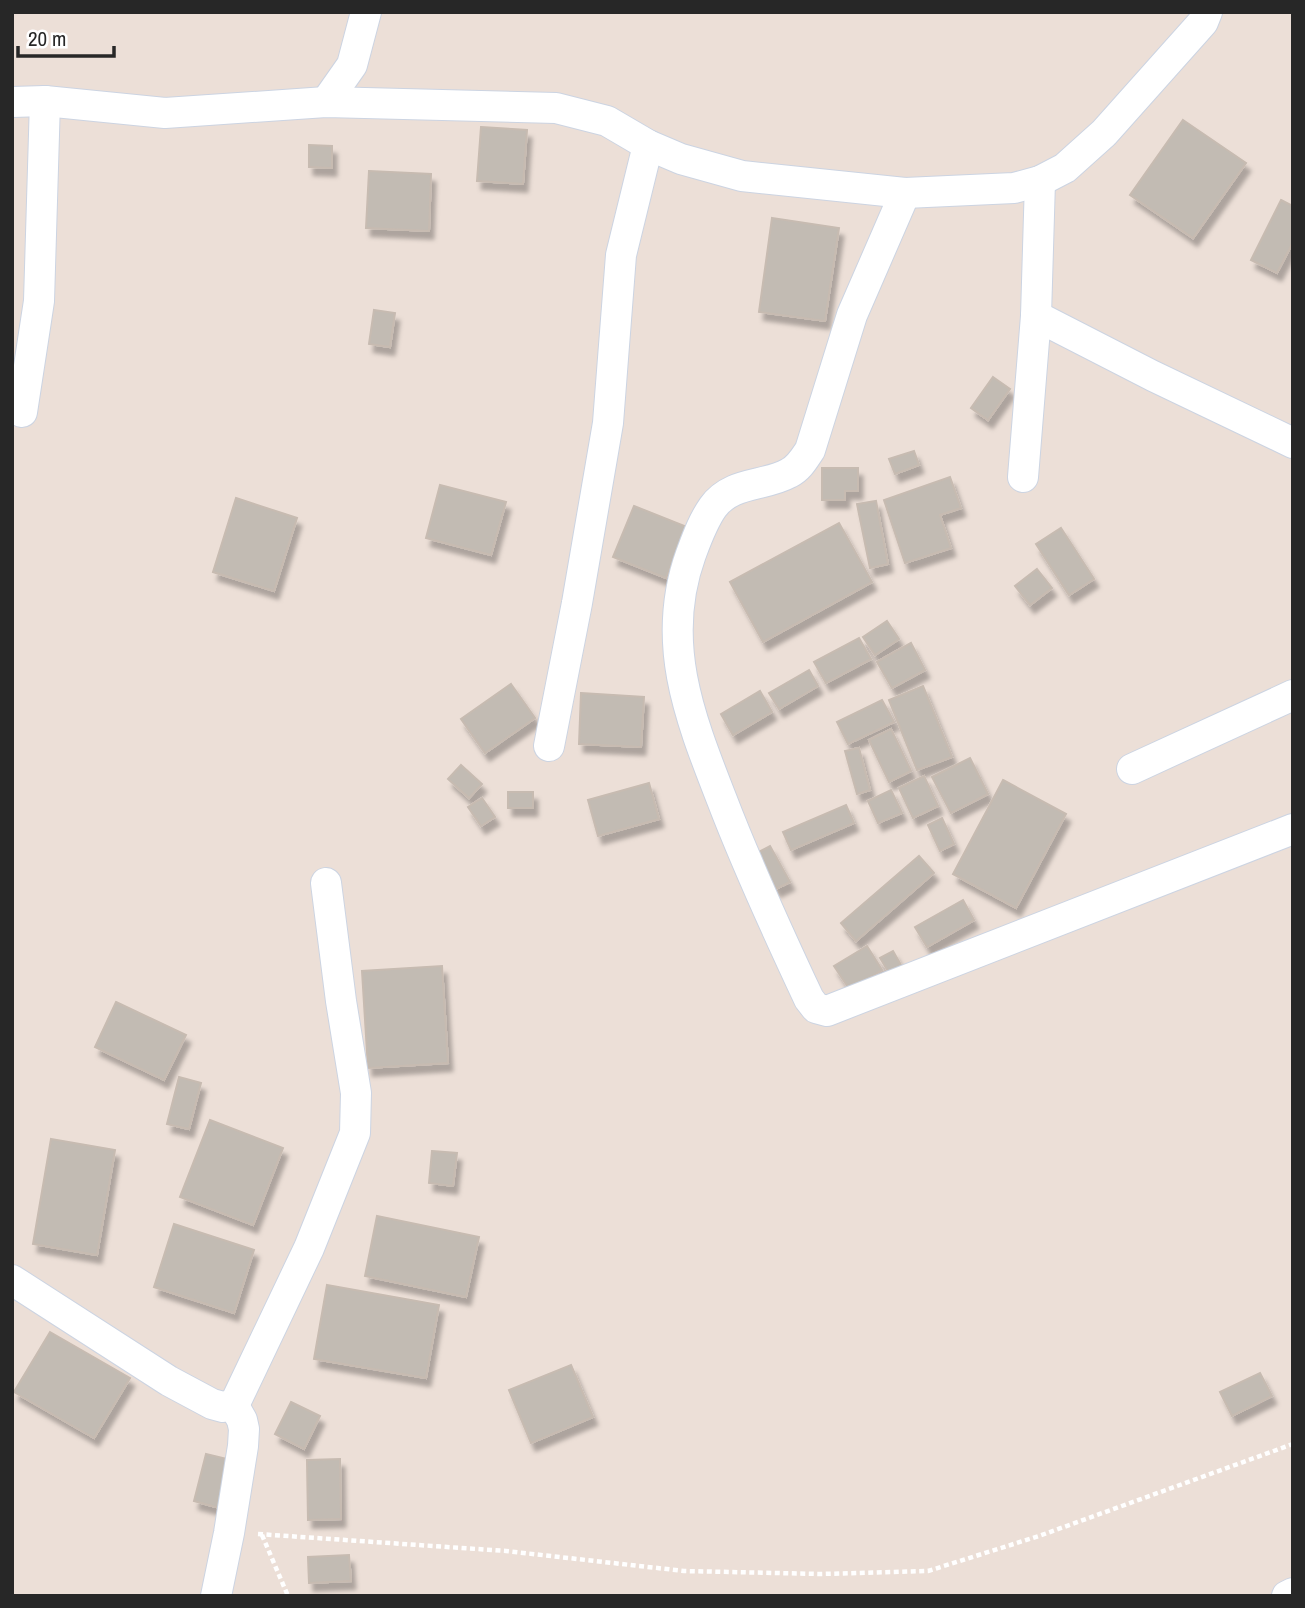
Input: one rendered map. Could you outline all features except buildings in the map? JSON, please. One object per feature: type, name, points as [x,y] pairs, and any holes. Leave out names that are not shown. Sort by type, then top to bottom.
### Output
[{"type":"street","points":[[326,102],[352,65],[366,12]]},
{"type":"street","points":[[12,102],[45,101],[165,114],[326,102],[556,108],[607,121],[648,145],[681,159],[742,176],[905,193],[1014,188],[1040,181],[1065,168],[1104,133],[1203,22],[1207,12]]},
{"type":"street","points":[[22,412],[39,301],[45,101]]},
{"type":"street","points":[[549,746],[608,423],[621,255],[648,145]]},
{"type":"street","points":[[1023,477],[1036,316],[1040,181]]},
{"type":"street","points":[[905,193],[852,315],[810,450],[801,465],[789,474],[738,487],[715,504],[700,529],[683,575],[679,603],[680,674],[689,713],[748,869],[809,999],[816,1008],[827,1011],[1293,829]]},
{"type":"street","points":[[1036,316],[1293,443]]},
{"type":"street","points":[[1132,769],[1293,695]]},
{"type":"street","points":[[12,1280],[170,1381],[212,1404],[223,1407],[233,1404],[245,1387],[309,1248],[355,1133],[356,1093],[326,883]]},
{"type":"street","points":[[216,1596],[229,1533],[244,1429],[233,1404]]},
{"type":"street","points":[[1287,1596],[1293,1593]]},
{"type":"path","points":[[229,1533],[506,1551],[684,1571],[821,1574],[928,1571],[1039,1536],[1293,1444]]},
{"type":"path","points":[[261,1534],[288,1596]]}]
